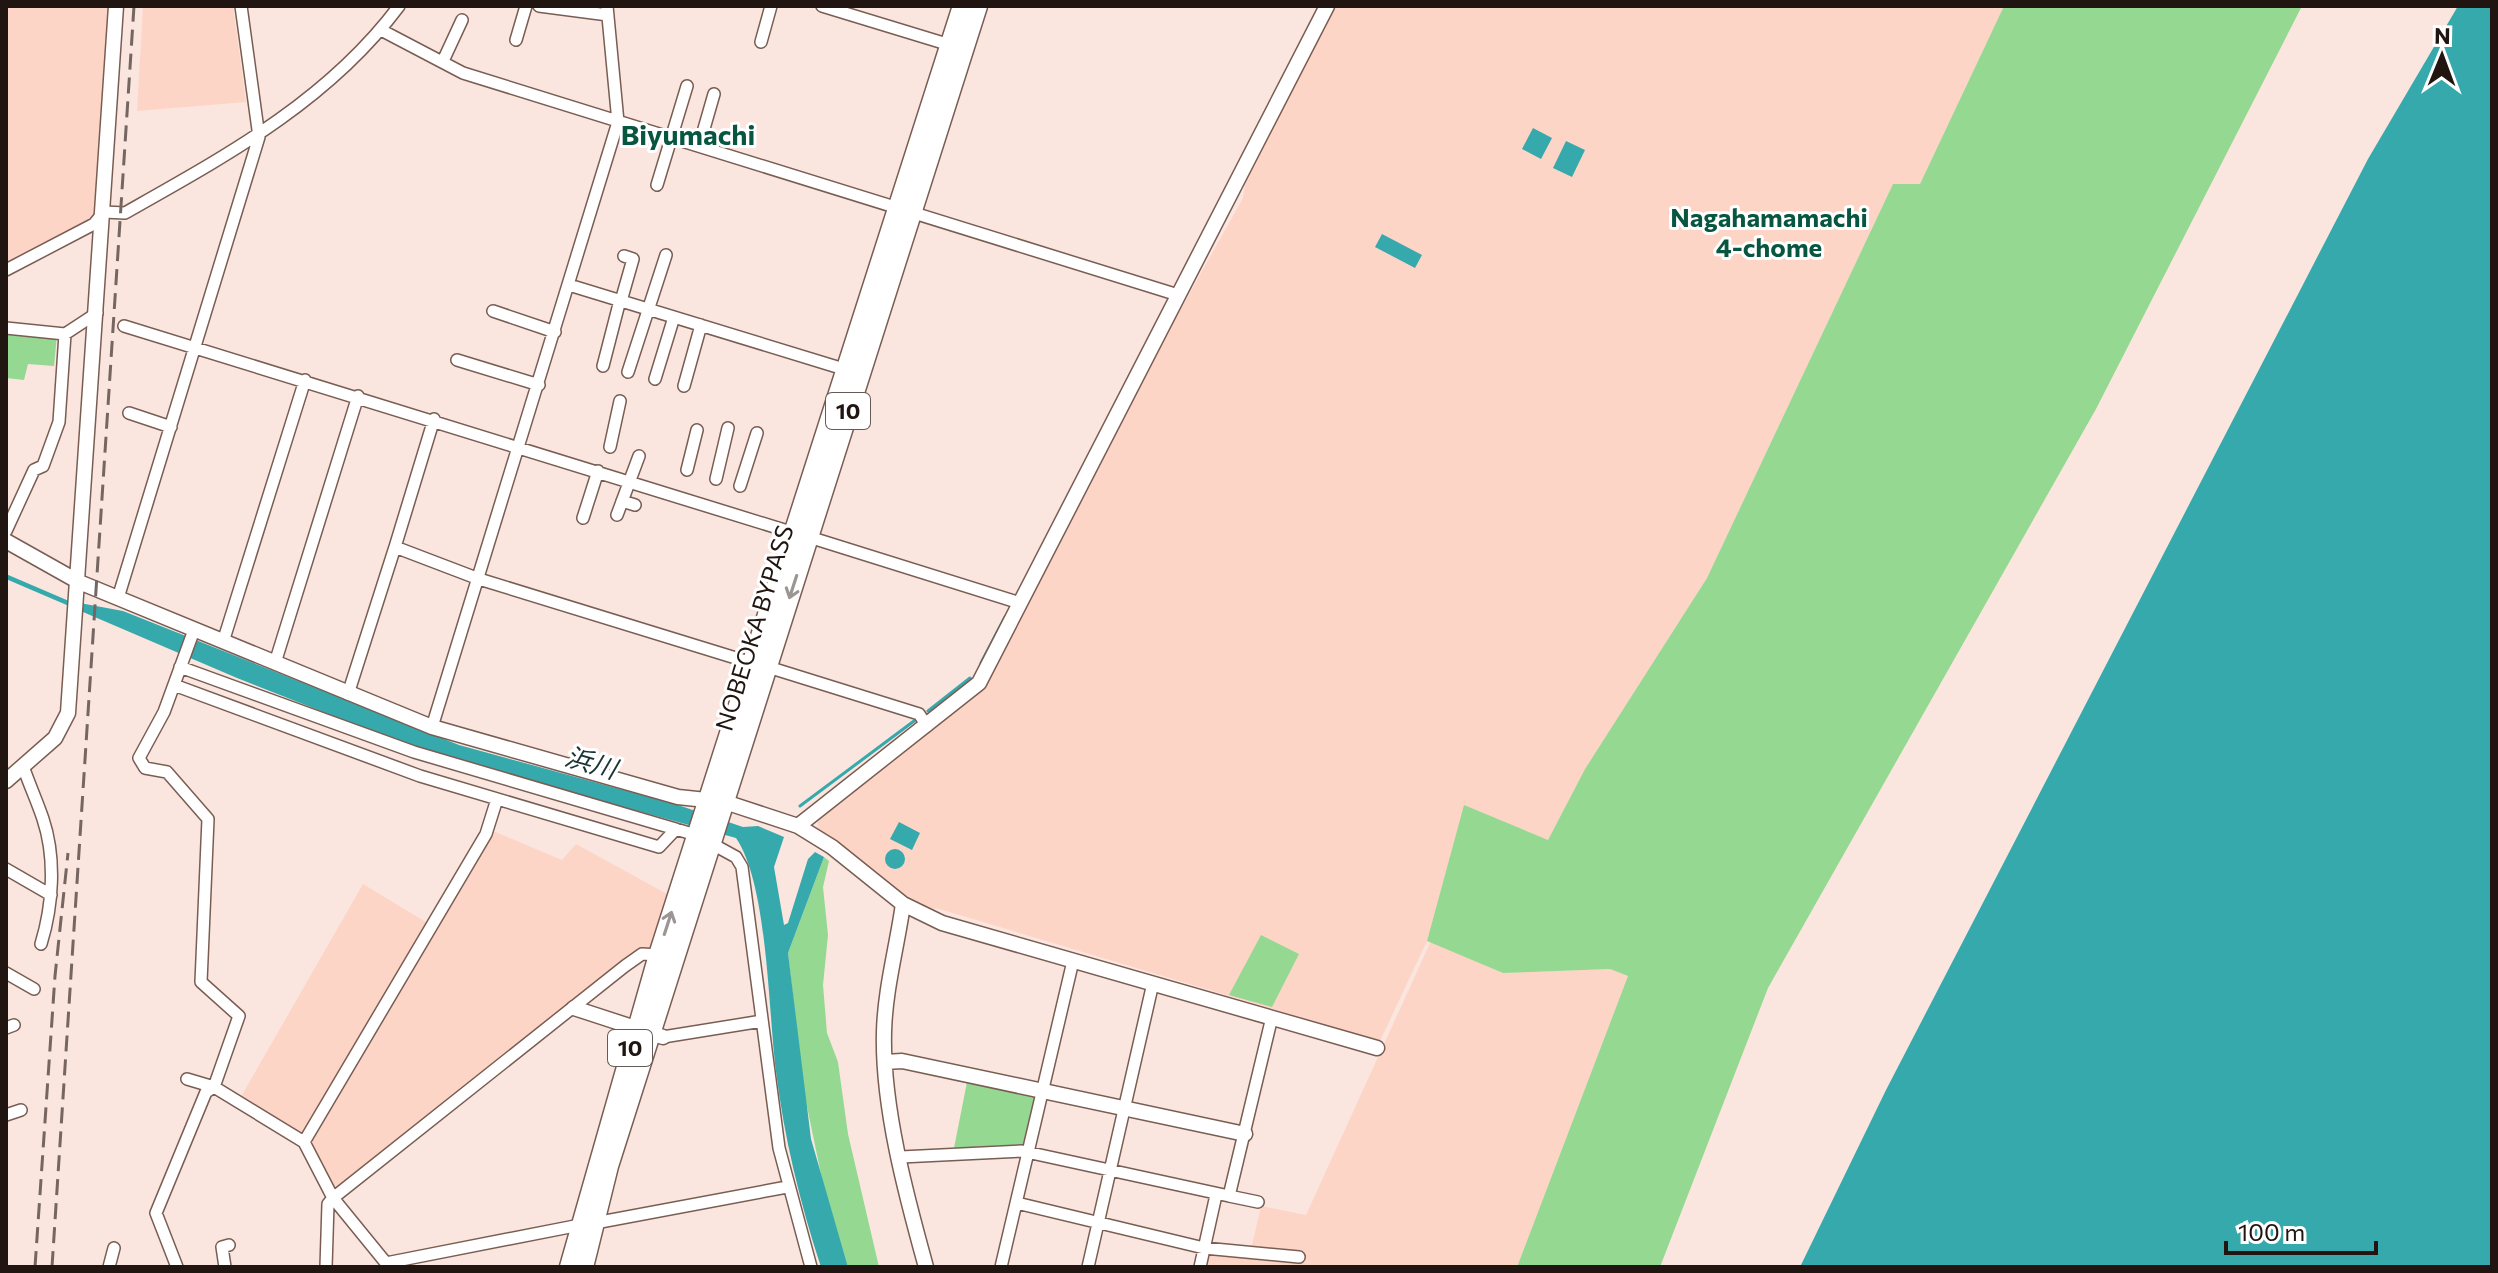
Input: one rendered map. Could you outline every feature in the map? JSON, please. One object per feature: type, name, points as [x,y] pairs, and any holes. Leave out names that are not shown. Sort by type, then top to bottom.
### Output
[{"type":"highway","name":"NOBEOKA BYPASS","points":[[569,1267],[588,1224],[650,1033],[705,836],[905,210],[962,6]]},
{"type":"highway","name":"NOBEOKA BYPASS","points":[[801,535],[847,370],[978,6]]},
{"type":"highway","name":"NOBEOKA BYPASS","points":[[650,1033],[658,955],[705,836]]},
{"type":"highway","name":"NOBEOKA BYPASS","points":[[584,1267],[588,1224]]},
{"type":"street","points":[[6,781],[55,738],[65,722],[76,620],[116,6]]},
{"type":"street","points":[[118,598],[259,137],[241,6]]},
{"type":"street","points":[[104,212],[125,213],[259,137],[291,114],[381,30],[399,6]]},
{"type":"street","points":[[516,40],[526,6]]},
{"type":"street","points":[[432,727],[618,122],[607,11],[539,6]]},
{"type":"street","points":[[761,42],[771,6]]},
{"type":"street","points":[[822,6],[950,45]]},
{"type":"street","points":[[798,826],[979,683],[1327,6]]},
{"type":"street","points":[[443,61],[462,20]]},
{"type":"street","points":[[381,30],[463,73],[1178,295]]},
{"type":"street","points":[[657,185],[687,86]]},
{"type":"street","points":[[699,146],[714,94]]},
{"type":"street","points":[[6,270],[94,224],[104,212]]},
{"type":"street","points":[[628,372],[666,255]]},
{"type":"street","points":[[603,366],[633,259],[624,256]]},
{"type":"street","points":[[569,285],[847,370]]},
{"type":"street","points":[[493,311],[555,332]]},
{"type":"street","points":[[6,328],[65,334],[97,313]]},
{"type":"street","points":[[655,379],[674,317]]},
{"type":"street","points":[[684,386],[701,325]]},
{"type":"street","points":[[124,326],[434,419],[1020,603]]},
{"type":"street","points":[[6,531],[34,470],[43,466],[59,422],[65,334]]},
{"type":"street","points":[[457,360],[539,385]]},
{"type":"street","points":[[223,642],[305,380]]},
{"type":"street","points":[[275,663],[358,396]]},
{"type":"street","points":[[610,447],[620,401]]},
{"type":"street","points":[[129,413],[171,427]]},
{"type":"street","points":[[348,694],[434,419]]},
{"type":"street","points":[[716,479],[728,428]]},
{"type":"street","points":[[687,470],[697,430]]},
{"type":"street","points":[[740,486],[757,433]]},
{"type":"street","points":[[617,515],[639,456]]},
{"type":"street","points":[[583,518],[598,471]]},
{"type":"street","points":[[622,501],[635,505]]},
{"type":"street","points":[[6,541],[78,587],[118,598],[193,633],[223,642],[432,727],[714,808],[798,826],[832,847],[903,904],[942,923],[1377,1048]]},
{"type":"street","points":[[395,547],[479,579],[919,714],[927,726]]},
{"type":"street","points":[[177,1267],[156,1213],[206,1092],[214,1087],[239,1016],[201,982],[208,819],[167,772],[145,768],[139,758],[164,712],[193,633]]},
{"type":"street","points":[[182,664],[414,752],[705,836],[736,857],[742,867],[787,1187],[811,1267]]},
{"type":"street","points":[[174,685],[340,749],[659,847],[676,829]]},
{"type":"street","points":[[23,766],[46,830],[51,895],[41,944]]},
{"type":"street","points":[[304,1142],[486,834],[497,799]]},
{"type":"street","points":[[6,869],[51,895]]},
{"type":"street","points":[[903,904],[886,1006],[885,1062],[901,1157],[926,1267]]},
{"type":"street","points":[[326,1267],[328,1204],[333,1198],[642,954],[658,955]]},
{"type":"street","points":[[1001,1267],[1073,961]]},
{"type":"street","points":[[6,973],[34,989]]},
{"type":"street","points":[[1088,1267],[1153,983]]},
{"type":"street","points":[[574,1008],[650,1033],[762,1021]]},
{"type":"street","points":[[1229,1196],[1272,1017]]},
{"type":"street","points":[[885,1062],[902,1061],[1245,1134]]},
{"type":"street","points":[[187,1079],[214,1087],[304,1142],[333,1198],[386,1263],[787,1187]]},
{"type":"street","points":[[6,1115],[21,1110]]},
{"type":"street","points":[[901,1157],[1029,1153],[1258,1202]]},
{"type":"street","points":[[1200,1267],[1216,1195]]},
{"type":"street","points":[[1017,1203],[1204,1248],[1299,1257]]},
{"type":"street","points":[[225,1267],[222,1247],[229,1245]]},
{"type":"street","points":[[109,1267],[114,1248]]},
{"type":"shaded area","points":[[6,6],[109,6],[97,214],[86,224],[6,264]]},
{"type":"shaded area","points":[[143,6],[233,6],[246,102],[137,111]]},
{"type":"shaded area","points":[[1334,6],[2004,6],[1920,184],[1893,184],[1707,578],[1585,769],[1548,840],[1464,806],[1427,941],[1380,1041],[936,908],[933,912],[908,898],[818,828],[817,816],[981,688],[1145,373],[1243,198],[1245,185]]},
{"type":"shaded area","points":[[493,831],[562,860],[576,844],[667,894],[655,942],[334,1192],[307,1142]]},
{"type":"shaded area","points":[[363,884],[429,924],[303,1138],[238,1102]]},
{"type":"shaded area","points":[[1431,941],[1503,973],[1610,969],[1628,976],[1517,1267],[1206,1267],[1208,1252],[1250,1254],[1261,1206],[1306,1215]]},
{"type":"green space","points":[[2004,6],[2302,6],[2096,409],[1768,988],[1660,1267],[1517,1267],[1628,976],[1610,969],[1503,973],[1427,941],[1464,805],[1548,840],[1585,769],[1707,578],[1893,184],[1920,184]]},
{"type":"green space","points":[[6,331],[57,335],[54,366],[28,364],[24,380],[6,378]]},
{"type":"green space","points":[[824,857],[829,861],[823,887],[828,935],[823,985],[827,1033],[838,1062],[848,1134],[879,1267],[848,1267],[822,1179],[804,1092],[788,953]]},
{"type":"green space","points":[[1261,935],[1299,954],[1272,1007],[1229,995]]},
{"type":"green space","points":[[967,1082],[1037,1097],[1027,1144],[954,1148]]},
{"type":"water","points":[[2458,6],[2492,6],[2492,1267],[1800,1267],[1886,1090],[2368,159]]},
{"type":"water","points":[[1533,128],[1552,138],[1541,159],[1522,149]]},
{"type":"water","points":[[1566,141],[1585,150],[1572,177],[1553,168]]},
{"type":"water","points":[[1382,234],[1422,255],[1415,268],[1375,247]]},
{"type":"water","points":[[6,574],[69,601],[123,611],[459,745],[678,805],[743,827],[758,826],[784,837],[774,867],[784,925],[788,923],[808,859],[815,852],[824,857],[788,953],[811,1139],[848,1267],[821,1267],[800,1194],[779,1096],[761,916],[747,859],[736,838],[427,753],[237,678],[6,579]]},
{"type":"water","points":[[899,822],[920,833],[912,850],[890,839]]},
{"type":"water","points":[[891,849],[899,849],[905,859],[899,869],[891,869],[885,863],[885,855]]},
{"type":"waterway","points":[[981,663],[1005,617]]},
{"type":"waterway","points":[[928,711],[970,678]]},
{"type":"waterway","points":[[800,806],[914,721]]},
{"type":"railway","points":[[52,1267],[134,6]]},
{"type":"railway","points":[[35,1267],[55,976],[68,853]]},
{"type":"district","name":"Biyumachi","points":[[688,135]]},
{"type":"district","name":"Nagahamamachi 4-chome","points":[[1769,233]]},
{"type":"water label","name":"浜川","points":[[591,763]]}]
